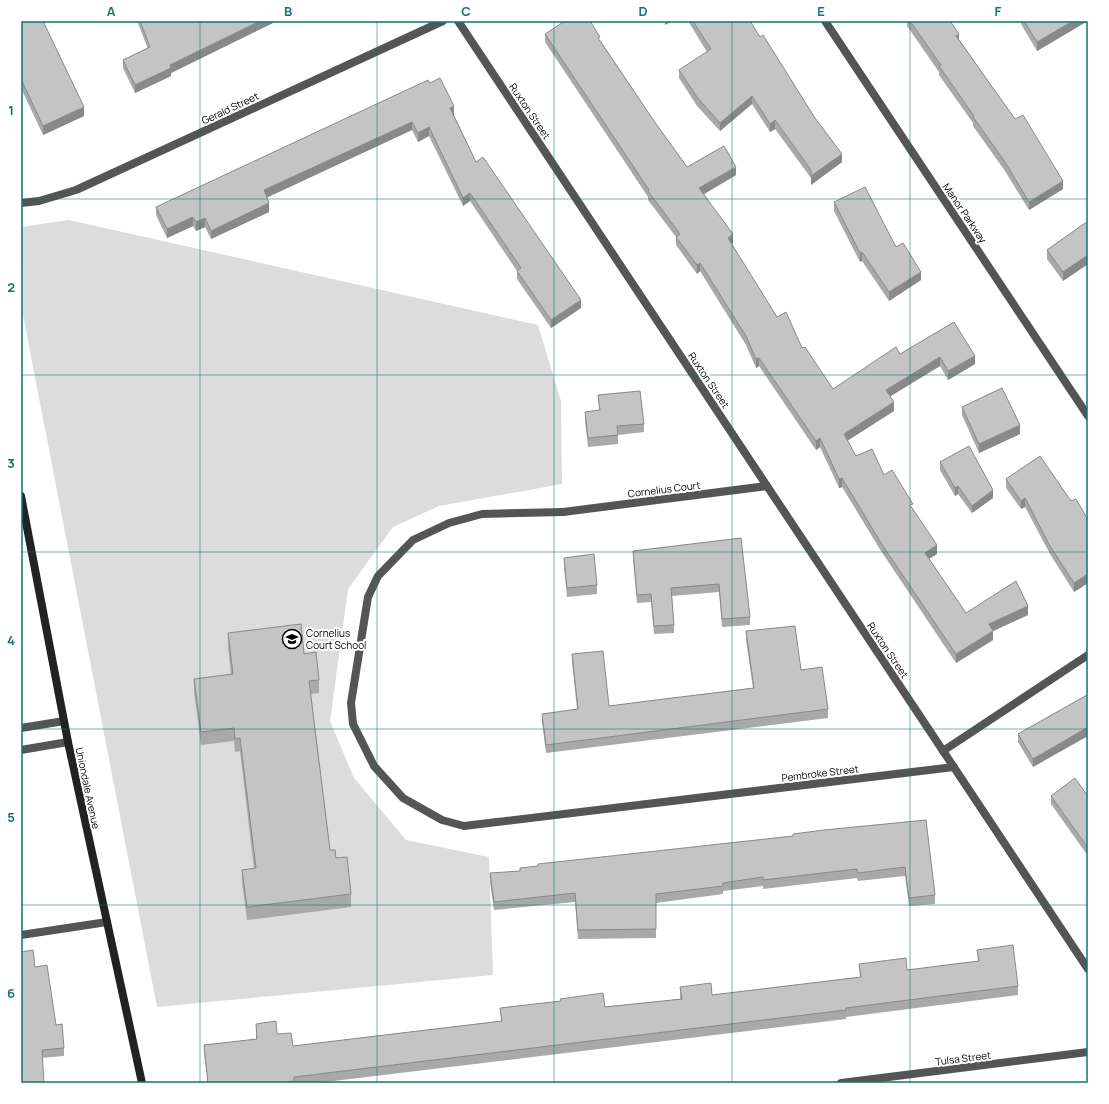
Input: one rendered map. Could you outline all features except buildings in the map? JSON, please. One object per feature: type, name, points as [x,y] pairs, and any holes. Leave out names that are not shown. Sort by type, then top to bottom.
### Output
[{"type":"main road","name":"Uniondale Avenue","points":[[21,496],[68,742],[142,1083]]},
{"type":"street","name":"Gerald Street","points":[[21,203],[39,201],[76,190],[443,21]]},
{"type":"street","name":"Ruxton Street","points":[[458,21],[943,751]]},
{"type":"street","name":"Manor Parkway","points":[[825,21],[1088,416]]},
{"type":"street","name":"Cornelius Court","points":[[497,822],[464,826],[442,820],[403,798],[374,766],[353,724],[351,703],[368,597],[378,576],[412,540],[449,523],[482,514],[563,512],[768,486]]},
{"type":"street","points":[[1088,655],[943,751],[1088,969]]},
{"type":"street","points":[[21,728],[64,721]]},
{"type":"street","points":[[21,750],[68,742]]},
{"type":"street","name":"Pembroke Street","points":[[497,822],[954,767]]},
{"type":"street","points":[[21,935],[106,922]]},
{"type":"street","name":"Tulsa Street","points":[[841,1083],[867,1081],[1088,1052]]},
{"type":"shaded area","name":"Cornelius Court School","points":[[69,220],[538,325],[561,401],[562,484],[439,506],[393,527],[348,589],[330,721],[354,778],[406,840],[489,857],[493,975],[157,1007],[21,305],[21,227]]},
{"type":"place","name":"Cornelius Court School","points":[[292,639]]}]
